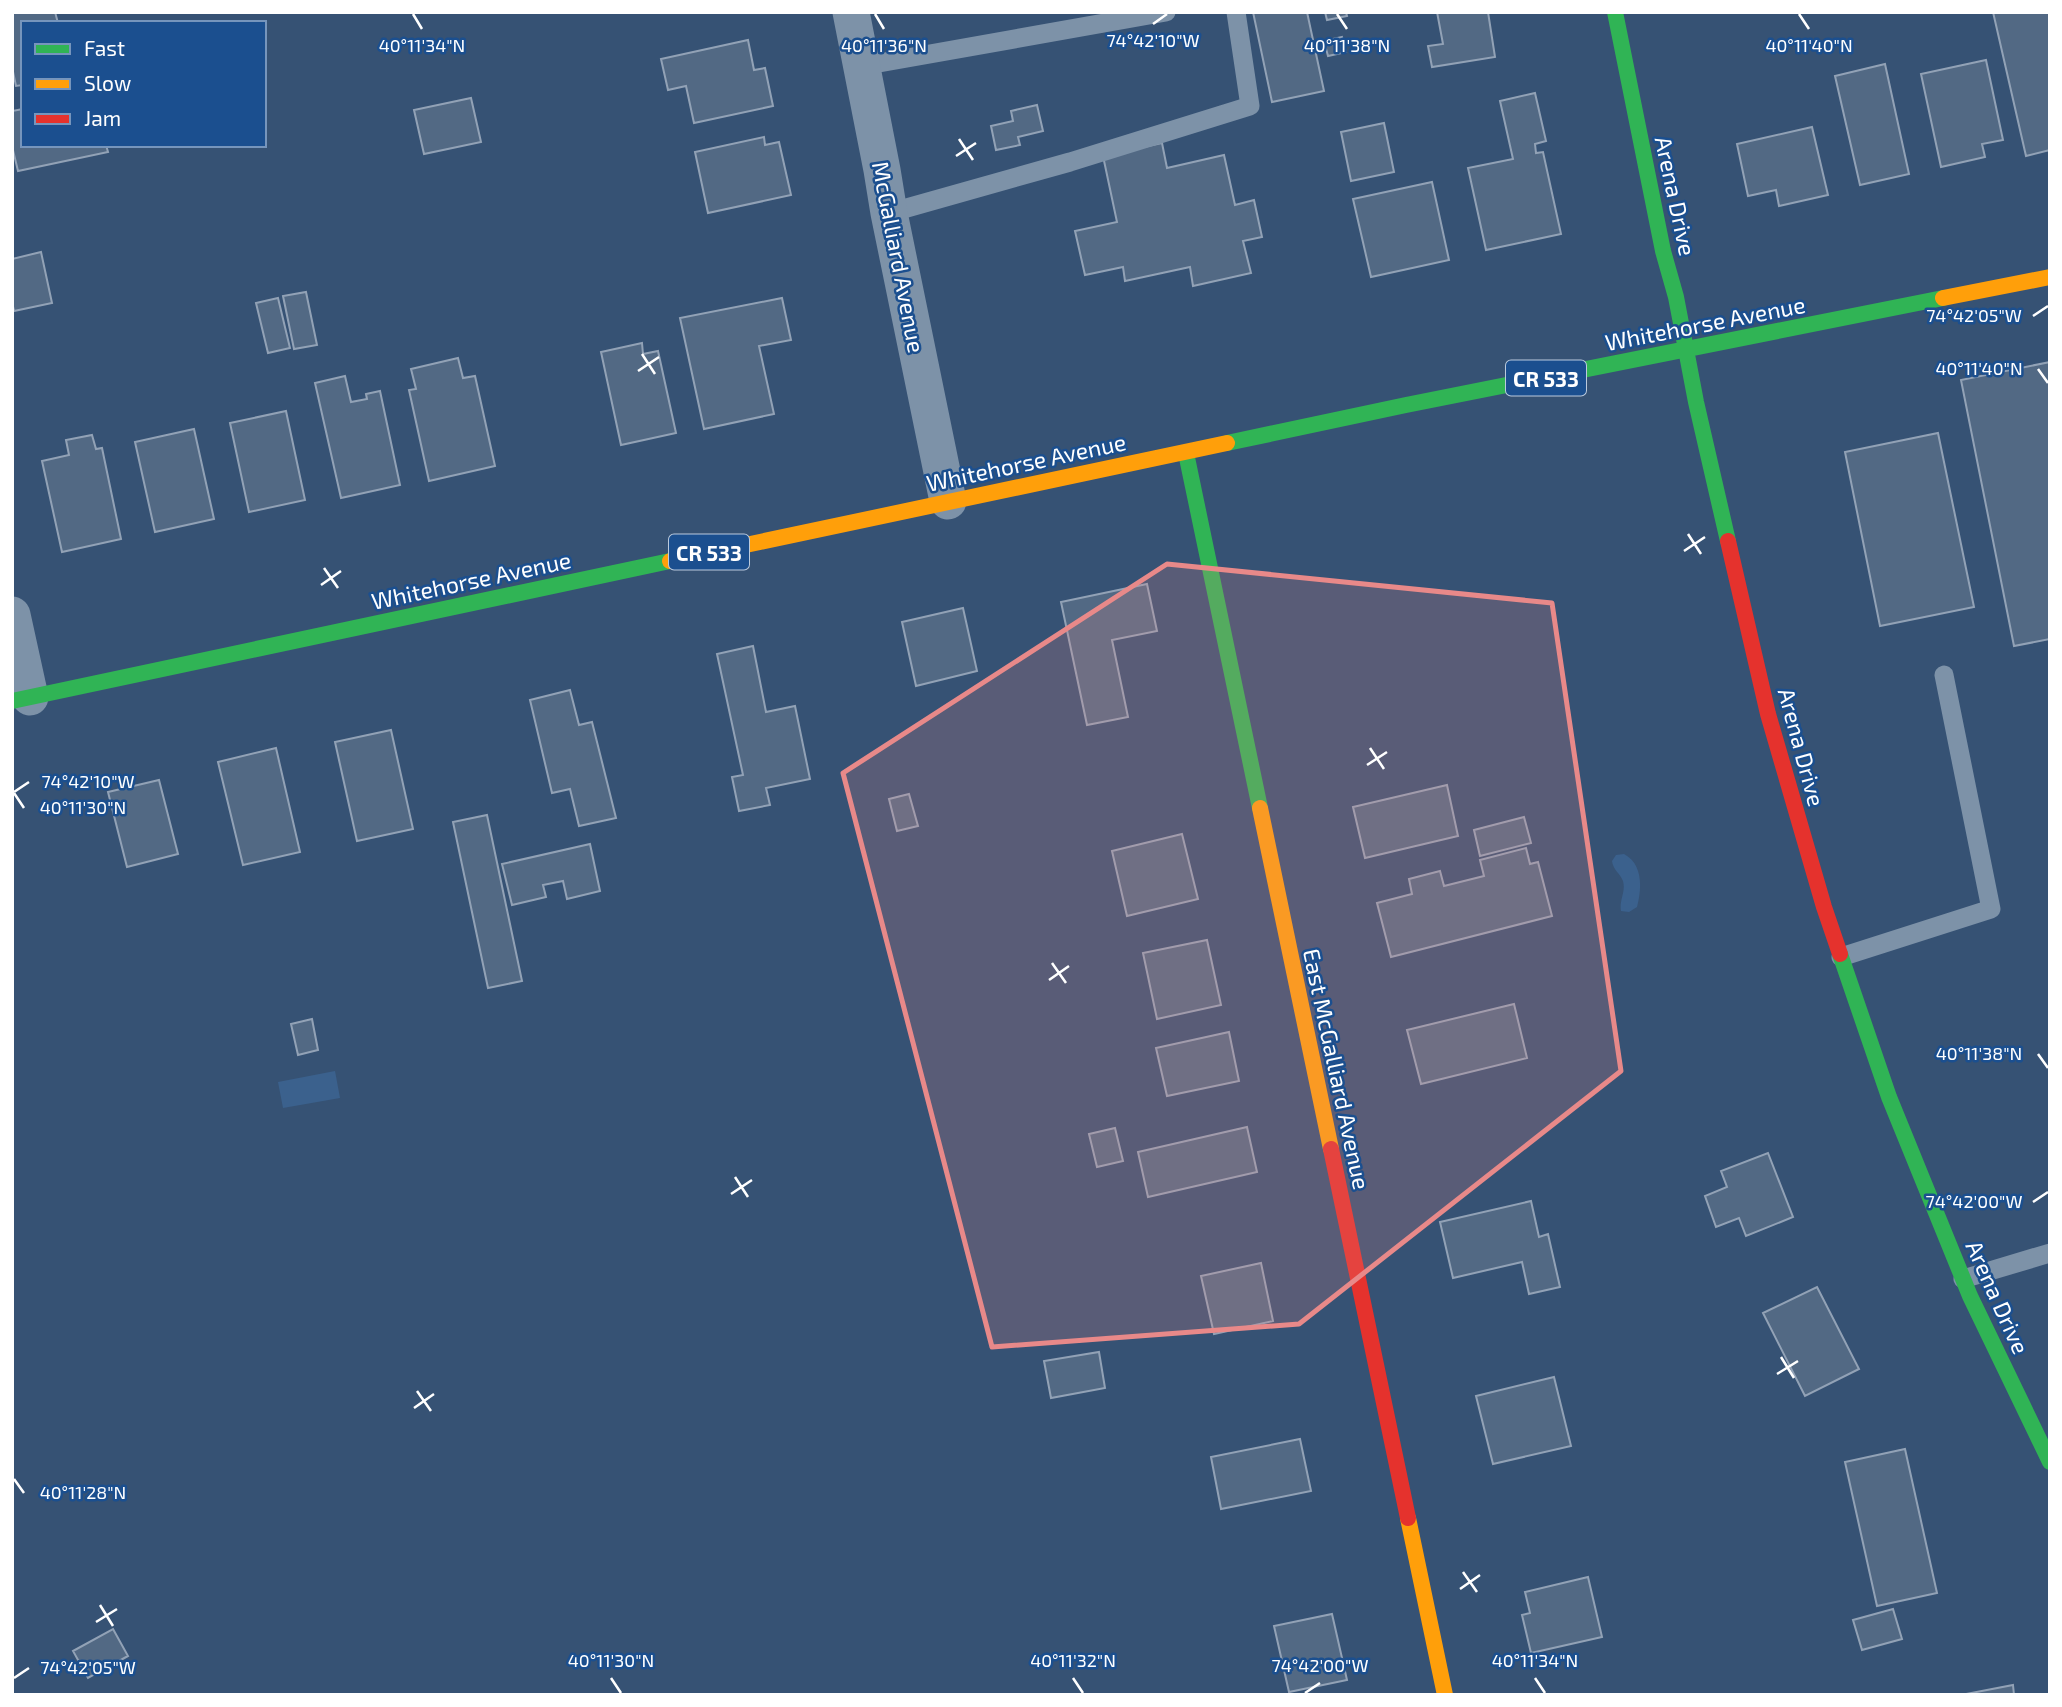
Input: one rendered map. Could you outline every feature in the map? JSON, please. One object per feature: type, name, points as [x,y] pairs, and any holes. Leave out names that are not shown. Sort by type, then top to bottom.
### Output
[{"type":"main road","name":"Arena Drive","points":[[1615,12],[1663,251],[1676,297],[1685,351],[1768,714],[1824,907],[1889,1097],[1963,1279],[2050,1462]]},
{"type":"main road","name":"Whitehorse Avenue","points":[[21,699],[1406,405],[2050,277]]},
{"type":"main road","name":"East McGalliard Avenue","points":[[1186,453],[1445,1695]]},
{"type":"street","name":"McGalliard Avenue","points":[[851,12],[888,213],[948,501]]},
{"type":"street","points":[[12,615],[21,699]]},
{"type":"lane","points":[[862,66],[1166,12]]},
{"type":"lane","points":[[888,213],[1070,162],[1250,106],[1236,12]]},
{"type":"lane","points":[[1840,957],[1992,909],[1944,676]]},
{"type":"lane","points":[[1963,1279],[2050,1253]]},
{"type":"highlighted area","points":[[1167,564],[1552,603],[1621,1071],[1299,1324],[992,1347],[843,773]]},
{"type":"water","points":[[1624,854],[1635,864],[1640,877],[1637,907],[1629,912],[1621,911],[1623,881],[1612,861],[1616,855]]},
{"type":"water","points":[[335,1071],[340,1098],[283,1108],[278,1082]]},
{"type":"building","points":[[12,12],[55,12],[57,21],[21,21],[21,85],[16,86],[12,67]]},
{"type":"building","points":[[1253,12],[1307,12],[1324,91],[1272,102]]},
{"type":"building","points":[[1325,12],[1346,12],[1347,16],[1327,20]]},
{"type":"building","points":[[1437,12],[1488,12],[1495,57],[1432,67],[1428,46],[1443,44]]},
{"type":"building","points":[[1993,12],[2050,12],[2050,150],[2026,156]]},
{"type":"building","points":[[1342,37],[1346,52],[1328,56],[1324,41]]},
{"type":"building","points":[[748,40],[754,70],[765,68],[773,106],[694,123],[686,86],[668,90],[661,59]]},
{"type":"building","points":[[1986,60],[2003,140],[1982,144],[1985,157],[1941,167],[1921,74]]},
{"type":"building","points":[[1885,64],[1909,174],[1860,185],[1835,76]]},
{"type":"building","points":[[1535,93],[1546,141],[1535,144],[1536,153],[1543,152],[1561,234],[1486,250],[1468,168],[1513,159],[1500,101]]},
{"type":"building","points":[[471,98],[481,142],[424,154],[414,110]]},
{"type":"building","points":[[1037,105],[1043,131],[1018,137],[1020,145],[996,150],[991,126],[1013,121],[1011,111]]},
{"type":"building","points":[[21,109],[21,147],[107,147],[108,152],[18,171],[12,146],[12,111]]},
{"type":"building","points":[[1384,123],[1394,172],[1351,181],[1341,132]]},
{"type":"building","points":[[1812,127],[1828,195],[1779,206],[1776,190],[1748,196],[1737,144]]},
{"type":"building","points":[[764,137],[765,145],[779,142],[791,195],[708,213],[695,152]]},
{"type":"building","points":[[1162,143],[1167,168],[1224,155],[1235,205],[1254,200],[1262,237],[1243,241],[1251,273],[1193,286],[1190,267],[1125,281],[1123,267],[1085,275],[1075,231],[1117,222],[1103,156]]},
{"type":"building","points":[[1432,182],[1449,260],[1371,277],[1353,199]]},
{"type":"building","points":[[41,252],[52,303],[14,311],[12,259]]},
{"type":"building","points":[[306,292],[317,345],[294,349],[283,296]]},
{"type":"building","points":[[278,298],[290,348],[268,353],[256,303]]},
{"type":"building","points":[[782,298],[791,340],[759,346],[774,414],[704,429],[680,318]]},
{"type":"building","points":[[642,343],[643,354],[658,351],[676,433],[621,445],[601,352]]},
{"type":"building","points":[[458,358],[463,378],[475,376],[495,466],[429,481],[409,390],[416,389],[411,369]]},
{"type":"building","points":[[2050,362],[2050,639],[2014,646],[1961,380]]},
{"type":"building","points":[[345,376],[351,402],[367,399],[366,394],[380,391],[400,485],[341,498],[315,383]]},
{"type":"building","points":[[286,411],[305,500],[249,512],[230,423]]},
{"type":"building","points":[[194,429],[214,519],[155,532],[135,442]]},
{"type":"building","points":[[1938,433],[1974,607],[1880,626],[1845,452]]},
{"type":"building","points":[[92,435],[96,449],[102,448],[121,539],[62,552],[42,461],[69,455],[66,440]]},
{"type":"building","points":[[1147,584],[1157,631],[1112,640],[1128,717],[1087,725],[1061,602]]},
{"type":"building","points":[[963,608],[977,671],[916,686],[902,622]]},
{"type":"building","points":[[753,646],[766,712],[795,706],[810,779],[766,788],[770,805],[739,811],[732,777],[743,775],[717,654]]},
{"type":"building","points":[[570,690],[579,725],[592,722],[616,818],[579,826],[570,789],[552,793],[530,700]]},
{"type":"building","points":[[391,730],[413,829],[357,841],[335,742]]},
{"type":"building","points":[[276,748],[300,852],[243,865],[218,762]]},
{"type":"building","points":[[159,780],[178,854],[127,867],[108,792]]},
{"type":"building","points":[[1447,785],[1458,836],[1365,858],[1353,807]]},
{"type":"building","points":[[909,794],[918,826],[897,831],[889,799]]},
{"type":"building","points":[[487,815],[522,981],[488,988],[453,822]]},
{"type":"building","points":[[1524,817],[1531,843],[1480,856],[1474,830]]},
{"type":"building","points":[[1182,834],[1198,899],[1127,916],[1112,851]]},
{"type":"building","points":[[590,844],[600,891],[567,899],[563,881],[543,885],[546,897],[512,905],[502,864]]},
{"type":"building","points":[[1526,848],[1530,864],[1538,862],[1552,916],[1391,957],[1377,903],[1412,894],[1409,879],[1440,871],[1444,886],[1484,876],[1480,860]]},
{"type":"building","points":[[1207,940],[1221,1005],[1157,1019],[1143,953]]},
{"type":"building","points":[[1514,1004],[1527,1058],[1421,1084],[1407,1030]]},
{"type":"building","points":[[312,1019],[318,1050],[298,1055],[291,1024]]},
{"type":"building","points":[[1229,1032],[1239,1081],[1167,1096],[1156,1048]]},
{"type":"building","points":[[1247,1127],[1257,1172],[1148,1197],[1138,1152]]},
{"type":"building","points":[[1115,1128],[1123,1161],[1097,1167],[1089,1134]]},
{"type":"building","points":[[1768,1153],[1793,1217],[1746,1236],[1739,1218],[1716,1227],[1705,1196],[1727,1187],[1721,1171]]},
{"type":"building","points":[[1531,1201],[1539,1237],[1548,1234],[1560,1287],[1529,1294],[1522,1262],[1453,1278],[1440,1222]]},
{"type":"building","points":[[1261,1263],[1273,1321],[1214,1334],[1201,1276]]},
{"type":"building","points":[[1817,1287],[1859,1369],[1805,1396],[1763,1313]]},
{"type":"building","points":[[1099,1352],[1105,1388],[1051,1398],[1044,1361]]},
{"type":"building","points":[[1554,1377],[1571,1446],[1493,1464],[1476,1396]]},
{"type":"building","points":[[1300,1439],[1311,1491],[1221,1509],[1211,1457]]},
{"type":"building","points":[[1905,1449],[1937,1593],[1877,1606],[1845,1462]]},
{"type":"building","points":[[1588,1577],[1602,1637],[1531,1653],[1522,1615],[1530,1613],[1525,1592]]},
{"type":"building","points":[[1893,1609],[1902,1639],[1862,1650],[1853,1620]]},
{"type":"building","points":[[1332,1614],[1347,1680],[1289,1692],[1274,1626]]},
{"type":"building","points":[[113,1629],[128,1656],[88,1678],[73,1651]]},
{"type":"building","points":[[2013,1685],[2014,1695],[1961,1695]]},
{"type":"traffic: fast","points":[[1615,12],[1663,251],[1676,297],[1696,402],[1728,541]]},
{"type":"traffic: fast","points":[[1227,443],[1943,298]]},
{"type":"traffic: fast","points":[[1186,453],[1260,808]]},
{"type":"traffic: fast","points":[[12,701],[670,561]]},
{"type":"traffic: fast","points":[[1840,954],[1889,1097],[1970,1296],[2050,1462]]},
{"type":"traffic: slow","points":[[1943,298],[2050,277]]},
{"type":"traffic: slow","points":[[670,561],[1227,443]]},
{"type":"traffic: slow","points":[[1260,808],[1331,1149]]},
{"type":"traffic: slow","points":[[1408,1518],[1445,1695]]},
{"type":"traffic: jam","points":[[1728,541],[1768,714],[1840,954]]},
{"type":"traffic: jam","points":[[1331,1149],[1408,1518]]}]
